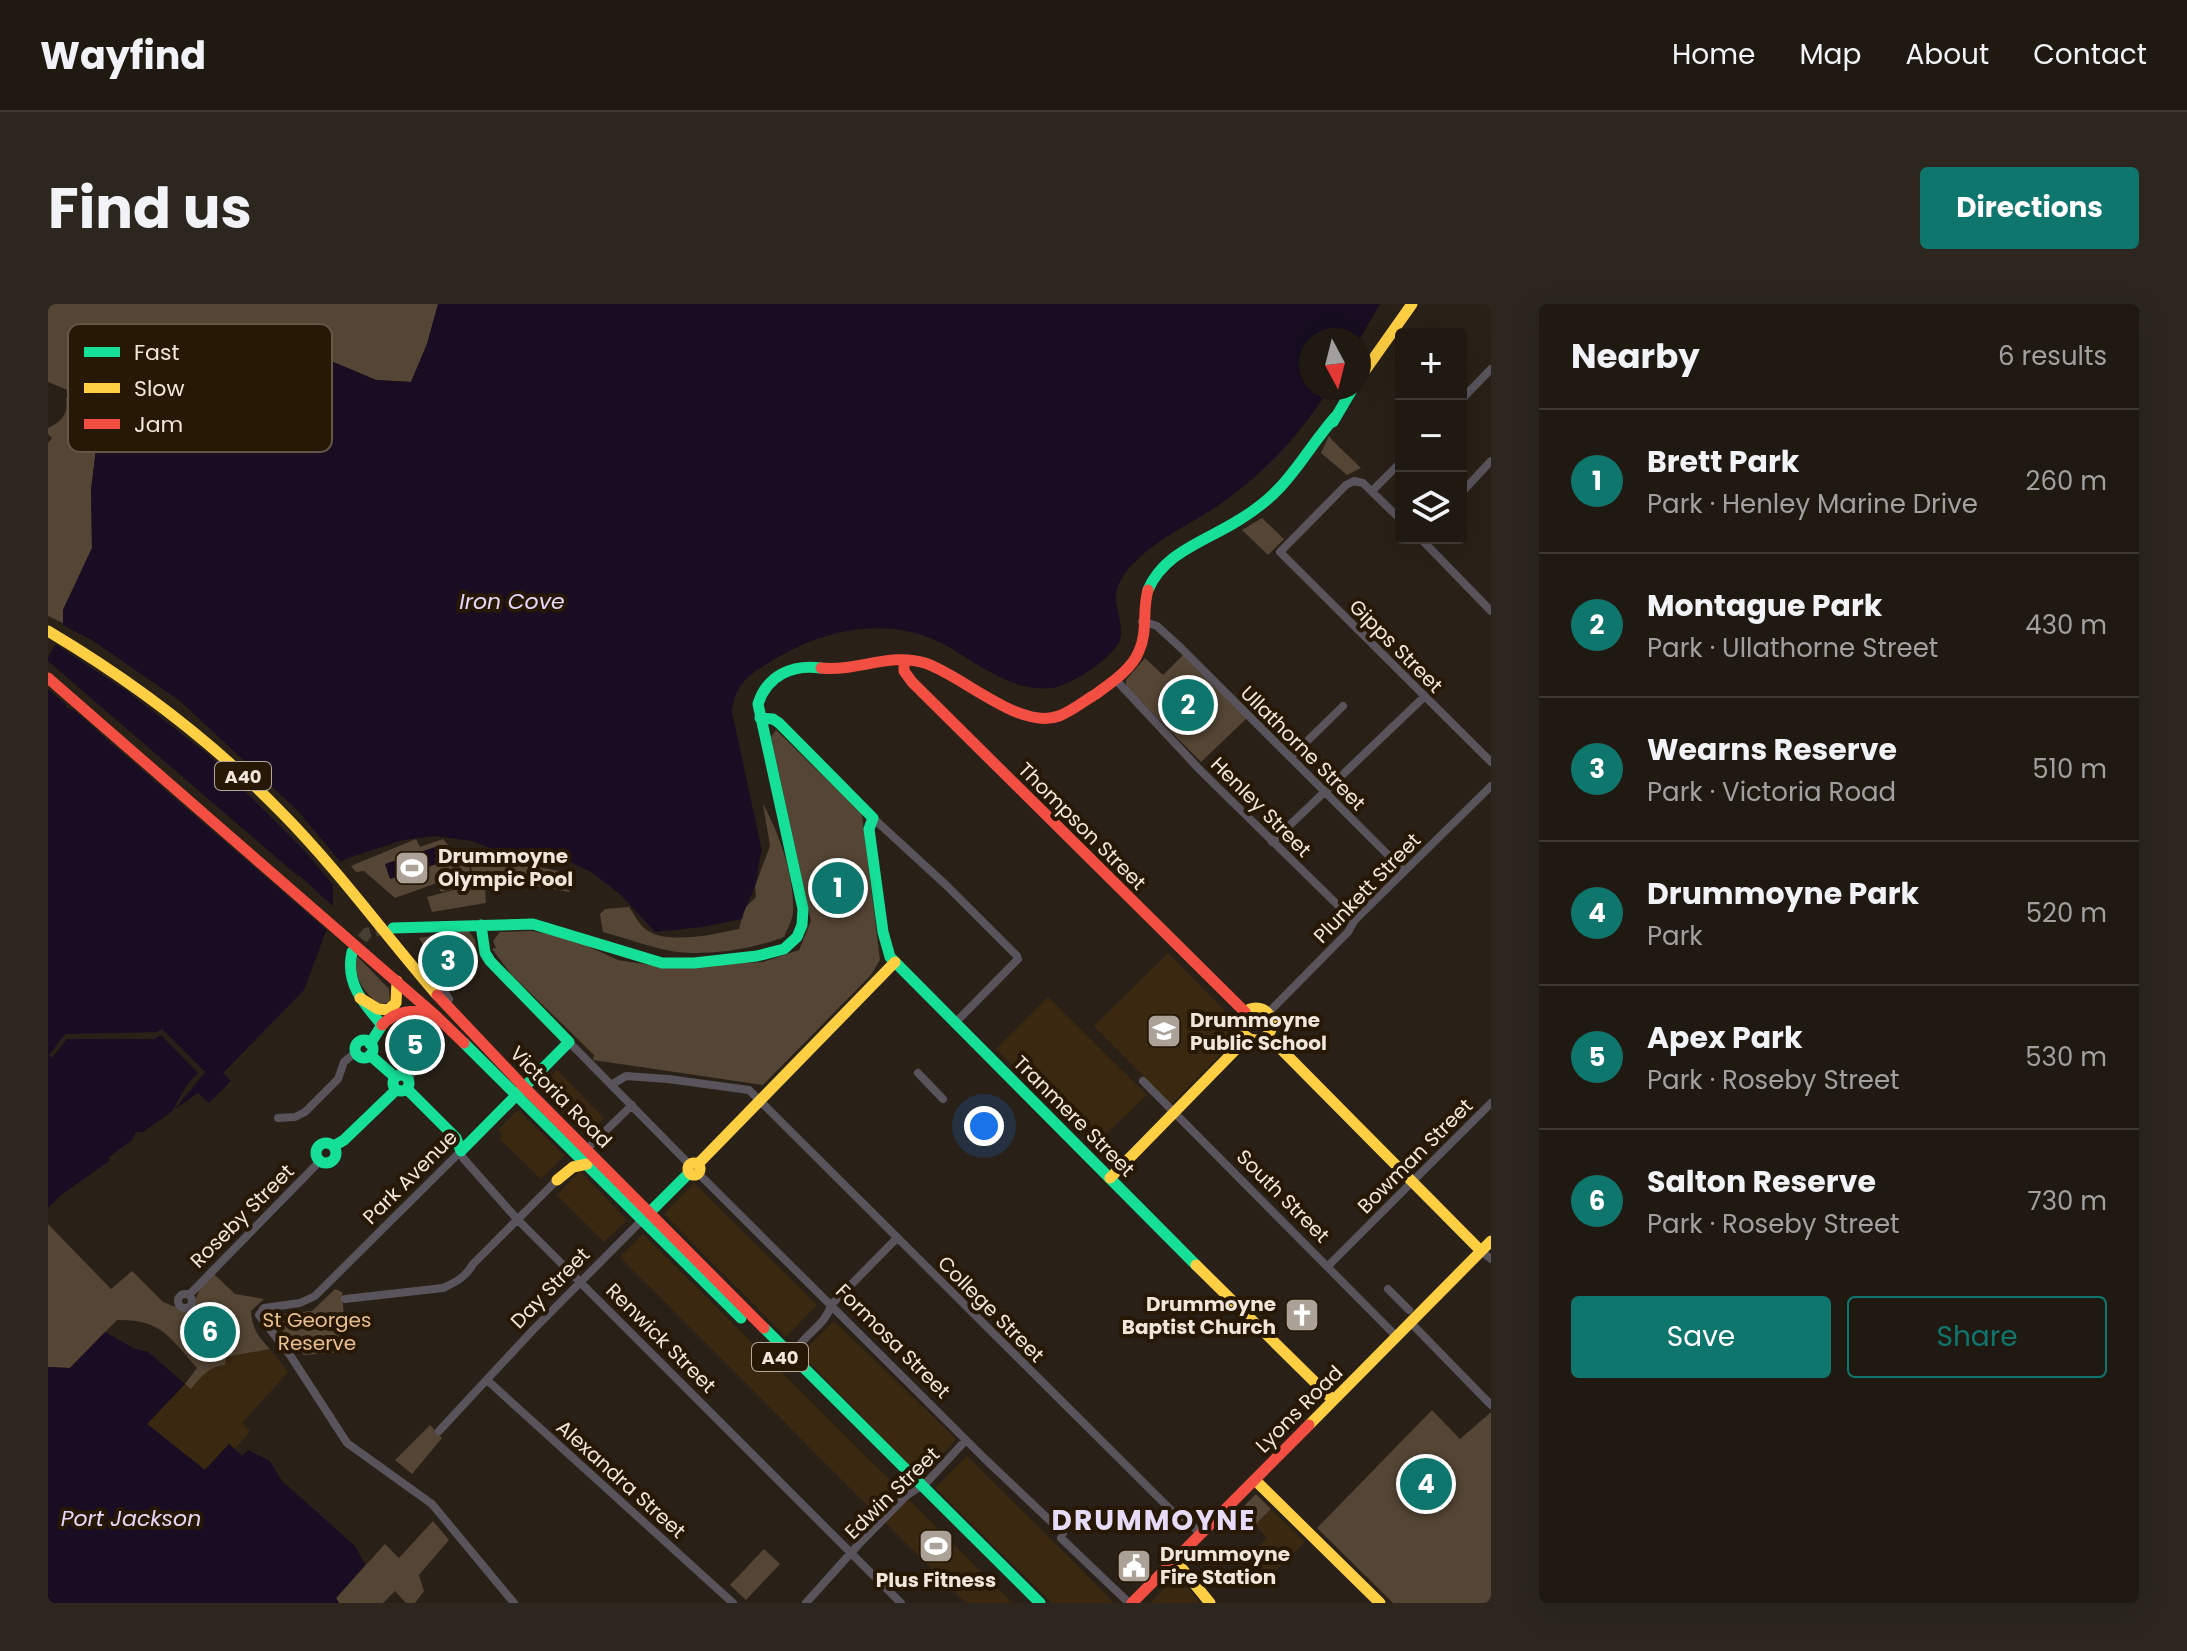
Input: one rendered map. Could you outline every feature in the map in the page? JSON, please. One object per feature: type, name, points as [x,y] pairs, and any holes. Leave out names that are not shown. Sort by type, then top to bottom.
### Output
[{"type":"main road","points":[[1371,362],[1412,304]]},
{"type":"main road","points":[[393,928],[539,925],[662,963],[757,956],[774,953],[792,944],[800,931],[803,909],[758,704],[760,695],[780,675],[792,668],[859,668],[904,660],[934,667],[1035,719],[1064,713],[1115,679],[1138,658],[1147,590],[1166,562],[1267,501],[1323,442],[1346,400]]},
{"type":"main road","name":"Victoria Road","points":[[48,631],[145,694],[200,737],[269,800],[323,857],[404,958],[587,1164],[646,1216],[792,1358],[1028,1603]]},
{"type":"main road","name":"Thompson Street","points":[[904,660],[904,671],[912,682],[1245,1012]]},
{"type":"main road","name":"Victoria Road","points":[[48,678],[587,1149],[646,1216],[918,1489],[1040,1603]]},
{"type":"main road","points":[[760,718],[779,723],[873,818]]},
{"type":"main road","name":"Tranmere Street","points":[[873,818],[869,829],[888,954],[1333,1400]]},
{"type":"main road","name":"Formosa Street","points":[[481,925],[485,953],[490,961],[569,1042]]},
{"type":"main road","points":[[352,952],[348,969],[350,979],[360,998],[382,1025]]},
{"type":"main road","name":"Day Street","points":[[646,1216],[895,962]]},
{"type":"main road","points":[[360,998],[378,1009],[388,1010],[397,998],[397,981]]},
{"type":"main road","points":[[1254,1008],[1271,1011],[1272,1027],[1268,1036],[1258,1041],[1247,1038],[1240,1026],[1245,1012],[1254,1008]]},
{"type":"main road","points":[[356,1052],[363,1058],[382,1025],[394,1014],[409,1009],[436,1016]]},
{"type":"main road","points":[[368,1046],[372,1013]]},
{"type":"main road","points":[[1268,1036],[1486,1255]]},
{"type":"main road","points":[[1110,1178],[1247,1038]]},
{"type":"main road","name":"Park Avenue","points":[[461,1151],[569,1042]]},
{"type":"main road","name":"Renwick Street","points":[[368,1046],[401,1084],[456,1138],[461,1151]]},
{"type":"main road","points":[[320,1161],[316,1155],[319,1146],[325,1143],[334,1146],[344,1140],[401,1084]]},
{"type":"main road","points":[[557,1180],[573,1167],[587,1164]]},
{"type":"main road","name":"Lyons Road","points":[[1130,1603],[1396,1336],[1409,1316],[1486,1255],[1491,1241]]},
{"type":"main road","points":[[1255,1480],[1380,1603]]},
{"type":"main road","points":[[1175,1560],[1210,1603]]},
{"type":"street","points":[[1467,394],[1491,371]]},
{"type":"street","points":[[1467,487],[1491,461]]},
{"type":"street","points":[[1395,468],[1372,491],[1395,514]]},
{"type":"street","name":"Gipps Street","points":[[1372,491],[1359,481],[1346,485],[1280,552],[1491,762]]},
{"type":"street","points":[[1426,544],[1491,611]]},
{"type":"street","name":"Ullathorne Street","points":[[1142,621],[1157,626],[1181,648],[1404,871]]},
{"type":"street","name":"Henley Street","points":[[1115,679],[1272,842],[1354,921]]},
{"type":"street","points":[[1272,842],[1424,697]]},
{"type":"street","points":[[1291,757],[1343,706]]},
{"type":"street","name":"Plunkett Street","points":[[1271,1011],[1348,932],[1354,921],[1491,786]]},
{"type":"street","points":[[873,818],[946,885],[1017,958],[956,1022]]},
{"type":"street","points":[[437,979],[452,1004]]},
{"type":"street","name":"Formosa Street","points":[[569,1042],[1130,1603]]},
{"type":"street","points":[[401,1084],[438,1047]]},
{"type":"street","points":[[278,1118],[295,1117],[305,1112],[338,1079],[344,1062],[356,1052]]},
{"type":"street","points":[[918,1073],[943,1099]]},
{"type":"street","points":[[611,1085],[626,1076],[668,1079],[749,1090],[761,1101]]},
{"type":"street","name":"South Street","points":[[1143,1081],[1396,1336]]},
{"type":"street","name":"College Street","points":[[761,1101],[1182,1521],[1188,1522],[1201,1534]]},
{"type":"street","name":"Bowman Street","points":[[1328,1266],[1491,1103]]},
{"type":"street","points":[[587,1149],[632,1105]]},
{"type":"street","name":"Renwick Street","points":[[461,1151],[463,1158],[517,1219],[579,1283],[901,1603]]},
{"type":"street","name":"Park Avenue","points":[[461,1151],[315,1296],[305,1301],[261,1309],[259,1319],[285,1349],[347,1443],[432,1504],[514,1603]]},
{"type":"street","name":"Roseby Street","points":[[189,1295],[320,1161]]},
{"type":"street","points":[[345,1299],[443,1288],[456,1282],[557,1180]]},
{"type":"street","name":"Day Street","points":[[439,1431],[646,1216]]},
{"type":"street","points":[[792,1358],[795,1349],[829,1313],[831,1305],[897,1238]]},
{"type":"street","points":[[1388,1289],[1491,1405]]},
{"type":"street","name":"Alexandra Street","points":[[487,1380],[731,1602]]},
{"type":"street","name":"Edwin Street","points":[[806,1603],[905,1497],[918,1489],[966,1440]]},
{"type":"shaded area","name":"Drummoyne Public School","points":[[1168,953],[1229,1015],[1228,1047],[1171,1104],[1094,1026]]},
{"type":"shaded area","points":[[1048,997],[1147,1095],[1094,1146],[996,1049]]},
{"type":"shaded area","points":[[557,1070],[604,1118],[585,1136],[539,1088]]},
{"type":"shaded area","points":[[518,1110],[565,1156],[541,1179],[500,1139],[503,1135],[498,1130]]},
{"type":"shaded area","points":[[580,1171],[627,1220],[604,1242],[557,1195]]},
{"type":"shaded area","points":[[694,1183],[817,1305],[786,1337],[664,1214]]},
{"type":"shaded area","points":[[643,1234],[901,1491],[877,1515],[620,1257]]},
{"type":"shaded area","points":[[834,1321],[956,1439],[925,1474],[917,1474],[801,1354]]},
{"type":"shaded area","points":[[270,1349],[288,1372],[242,1423],[250,1431],[235,1449],[229,1444],[205,1470],[147,1424],[185,1384],[191,1388],[206,1371],[226,1357]]},
{"type":"shaded area","points":[[967,1456],[1114,1603],[1052,1603],[935,1488]]},
{"type":"shaded area","points":[[908,1499],[1013,1603],[966,1603],[885,1522]]},
{"type":"shaded area","points":[[1271,1509],[1305,1542],[1270,1576],[1250,1555],[1267,1538],[1255,1525]]},
{"type":"shaded area","points":[[1177,1575],[1200,1603],[1150,1603]]},
{"type":"green space","points":[[48,304],[438,304],[427,344],[411,382],[376,380],[332,361],[332,324],[68,324],[68,390],[48,382]]},
{"type":"green space","points":[[68,395],[68,452],[96,452],[91,490],[92,548],[63,610],[63,623],[48,616],[48,443],[52,438],[48,428],[63,417]]},
{"type":"green space","points":[[1329,436],[1361,468],[1347,475],[1321,453]]},
{"type":"green space","points":[[1262,518],[1284,539],[1268,555],[1242,530]]},
{"type":"green space","points":[[1183,655],[1247,718],[1201,762],[1126,686],[1126,680],[1145,658],[1163,675]]},
{"type":"green space","points":[[776,730],[862,814],[880,960],[871,975],[763,1085],[593,1060],[594,1055],[511,974],[492,949],[496,948],[493,941],[500,932],[532,931],[570,938],[618,960],[663,967],[763,962],[799,950],[811,921],[771,737]]},
{"type":"green space","points":[[763,804],[780,843],[792,886],[793,913],[784,937],[744,948],[684,953],[603,932],[600,914],[605,909],[629,907],[644,928],[664,936],[690,937],[739,929],[744,909],[756,897],[755,886],[770,846]]},
{"type":"green space","name":"Drummoyne Olympic Pool","points":[[416,839],[420,847],[443,839],[469,867],[474,883],[441,892],[437,883],[395,898],[364,871],[356,872],[351,866]]},
{"type":"green space","points":[[467,854],[575,874],[569,892],[484,876],[486,903],[432,912],[427,897],[476,884]]},
{"type":"green space","points":[[468,930],[475,940],[477,955],[469,957],[444,982],[419,938]]},
{"type":"green space","points":[[357,956],[389,989],[390,1002],[379,1005],[364,989],[356,971]]},
{"type":"green space","points":[[403,1018],[415,1018],[435,1035],[416,1054],[391,1031]]},
{"type":"green space","points":[[48,1224],[111,1289],[132,1271],[163,1302],[186,1311],[214,1274],[235,1294],[264,1299],[251,1311],[256,1332],[270,1349],[226,1357],[225,1365],[210,1370],[191,1389],[185,1384],[197,1368],[172,1339],[145,1323],[117,1320],[70,1368],[48,1367]]},
{"type":"green space","name":"St Georges Reserve","points":[[335,1289],[342,1292],[347,1352],[304,1355],[268,1315],[312,1311]]},
{"type":"green space","points":[[1432,1410],[1460,1439],[1491,1412],[1491,1603],[1393,1603],[1317,1528]]},
{"type":"green space","points":[[430,1425],[442,1438],[412,1474],[395,1460]]},
{"type":"green space","points":[[1256,1494],[1271,1509],[1255,1525],[1240,1510]]},
{"type":"green space","points":[[433,1521],[449,1540],[419,1575],[424,1591],[415,1603],[406,1603],[395,1591],[383,1603],[339,1603],[336,1598],[385,1544],[399,1558]]},
{"type":"green space","points":[[764,1549],[780,1564],[746,1600],[730,1585]]},
{"type":"water","name":"Iron Cove","points":[[438,304],[1380,304],[1366,328],[1299,328],[1299,400],[1322,400],[1295,436],[1255,477],[1223,502],[1159,542],[1126,572],[1116,597],[1121,626],[1118,643],[1103,660],[1081,676],[1052,688],[1023,686],[997,676],[927,637],[884,628],[841,632],[820,638],[780,656],[748,678],[737,692],[732,712],[762,851],[755,886],[742,919],[655,932],[620,894],[591,872],[570,862],[543,858],[521,860],[472,841],[435,836],[403,840],[348,858],[340,862],[333,873],[333,912],[304,990],[223,1073],[231,1081],[209,1103],[198,1093],[143,1132],[136,1132],[132,1140],[109,1157],[109,1161],[48,1208],[48,657],[63,632],[63,610],[92,548],[91,490],[96,452],[332,452],[332,361],[376,380],[411,382],[427,344]]},
{"type":"water","points":[[438,846],[443,862],[390,879],[385,864]]},
{"type":"water","name":"Port Jackson","points":[[105,1332],[133,1348],[148,1352],[185,1384],[147,1424],[205,1470],[229,1444],[242,1456],[248,1450],[270,1461],[282,1481],[355,1546],[365,1565],[336,1598],[339,1603],[48,1603],[48,1367],[70,1368]]},
{"type":"pier","points":[[59,623],[92,640],[180,701],[298,811],[343,865],[338,870],[338,891],[303,849],[210,756],[128,692],[52,642],[59,631]]},
{"type":"pier","points":[[48,661],[337,910],[329,932],[110,745],[75,711],[66,707],[48,689]]},
{"type":"pier","points":[[162,1029],[205,1072],[170,1115],[187,1085],[198,1073],[161,1035],[155,1039],[67,1039],[52,1058],[49,1055],[65,1034],[157,1032]]},
{"type":"tunnel","points":[[352,952],[367,933],[388,928]]},
{"type":"traffic: fast","points":[[1333,422],[1346,400]]},
{"type":"traffic: fast","points":[[1148,590],[1155,577],[1175,557],[1239,520],[1270,497],[1293,473],[1335,417]]},
{"type":"traffic: fast","points":[[393,928],[533,924],[662,963],[757,956],[784,949],[797,937],[803,909],[758,704],[768,686],[782,674],[801,668],[821,668]]},
{"type":"traffic: fast","points":[[760,718],[779,723],[873,818],[869,829],[883,932],[890,957],[1196,1265]]},
{"type":"traffic: fast","points":[[407,1089],[456,1138],[461,1151],[569,1042],[490,961],[485,953],[481,925]]},
{"type":"traffic: fast","points":[[352,952],[353,983],[382,1025],[370,1044]]},
{"type":"traffic: fast","points":[[364,1040],[373,1049],[364,1058],[355,1049],[364,1040]]},
{"type":"traffic: fast","points":[[464,1043],[741,1318]]},
{"type":"traffic: fast","points":[[370,1055],[395,1077]]},
{"type":"traffic: fast","points":[[398,1075],[404,1075],[409,1083],[407,1089],[398,1091],[393,1086],[393,1080],[398,1075]]},
{"type":"traffic: fast","points":[[334,1146],[396,1090]]},
{"type":"traffic: fast","points":[[326,1143],[333,1146],[336,1153],[333,1160],[326,1163],[319,1160],[316,1153],[319,1146],[326,1143]]},
{"type":"traffic: fast","points":[[650,1212],[689,1173]]},
{"type":"traffic: fast","points":[[764,1328],[1040,1603]]},
{"type":"traffic: slow","points":[[1371,362],[1412,304]]},
{"type":"traffic: slow","points":[[48,631],[172,715],[229,762],[323,858],[437,995]]},
{"type":"traffic: slow","points":[[698,1164],[895,962]]},
{"type":"traffic: slow","points":[[360,998],[378,1009],[388,1010],[396,1003],[397,981]]},
{"type":"traffic: slow","points":[[1256,1008],[1268,1012],[1272,1024],[1268,1036],[1256,1040],[1244,1036],[1240,1024],[1244,1012],[1256,1008]]},
{"type":"traffic: slow","points":[[1268,1036],[1481,1251]]},
{"type":"traffic: slow","points":[[1110,1178],[1247,1038]]},
{"type":"traffic: slow","points":[[694,1163],[700,1169],[694,1175],[688,1169],[694,1163]]},
{"type":"traffic: slow","points":[[557,1180],[573,1167],[587,1164]]},
{"type":"traffic: slow","points":[[1309,1425],[1491,1241]]},
{"type":"traffic: slow","points":[[1196,1265],[1333,1400]]},
{"type":"traffic: slow","points":[[1255,1480],[1380,1603]]},
{"type":"traffic: slow","points":[[1175,1560],[1210,1603]]},
{"type":"traffic: jam","points":[[821,668],[912,660],[940,669],[991,700],[1027,716],[1044,719],[1059,716],[1096,694],[1136,658],[1142,644],[1148,590]]},
{"type":"traffic: jam","points":[[904,660],[904,671],[912,682],[1245,1012]]},
{"type":"traffic: jam","points":[[48,678],[464,1043]]},
{"type":"traffic: jam","points":[[437,995],[764,1328]]},
{"type":"traffic: jam","points":[[382,1025],[393,1016],[405,1012],[432,1015]]},
{"type":"traffic: jam","points":[[1132,1603],[1309,1425]]},
{"type":"place","name":"Montague Park","points":[[1188,705]]},
{"type":"place","name":"Drummoyne Olympic Pool","points":[[412,868]]},
{"type":"place","name":"Brett Park","points":[[838,888]]},
{"type":"place","name":"Wearns Reserve","points":[[448,961]]},
{"type":"place","name":"Drummoyne Public School","points":[[1164,1031]]},
{"type":"place","name":"Apex Park","points":[[415,1045]]},
{"type":"place","name":"Drummoyne Baptist Church","points":[[1302,1315]]},
{"type":"place","name":"Salton Reserve","points":[[210,1332]]},
{"type":"place","name":"Drummoyne Park","points":[[1426,1484]]},
{"type":"place","name":"Plus Fitness","points":[[936,1546]]},
{"type":"place","name":"Drummoyne Fire Station","points":[[1134,1566]]},
{"type":"district","name":"DRUMMOYNE","points":[[1154,1520]]}]
